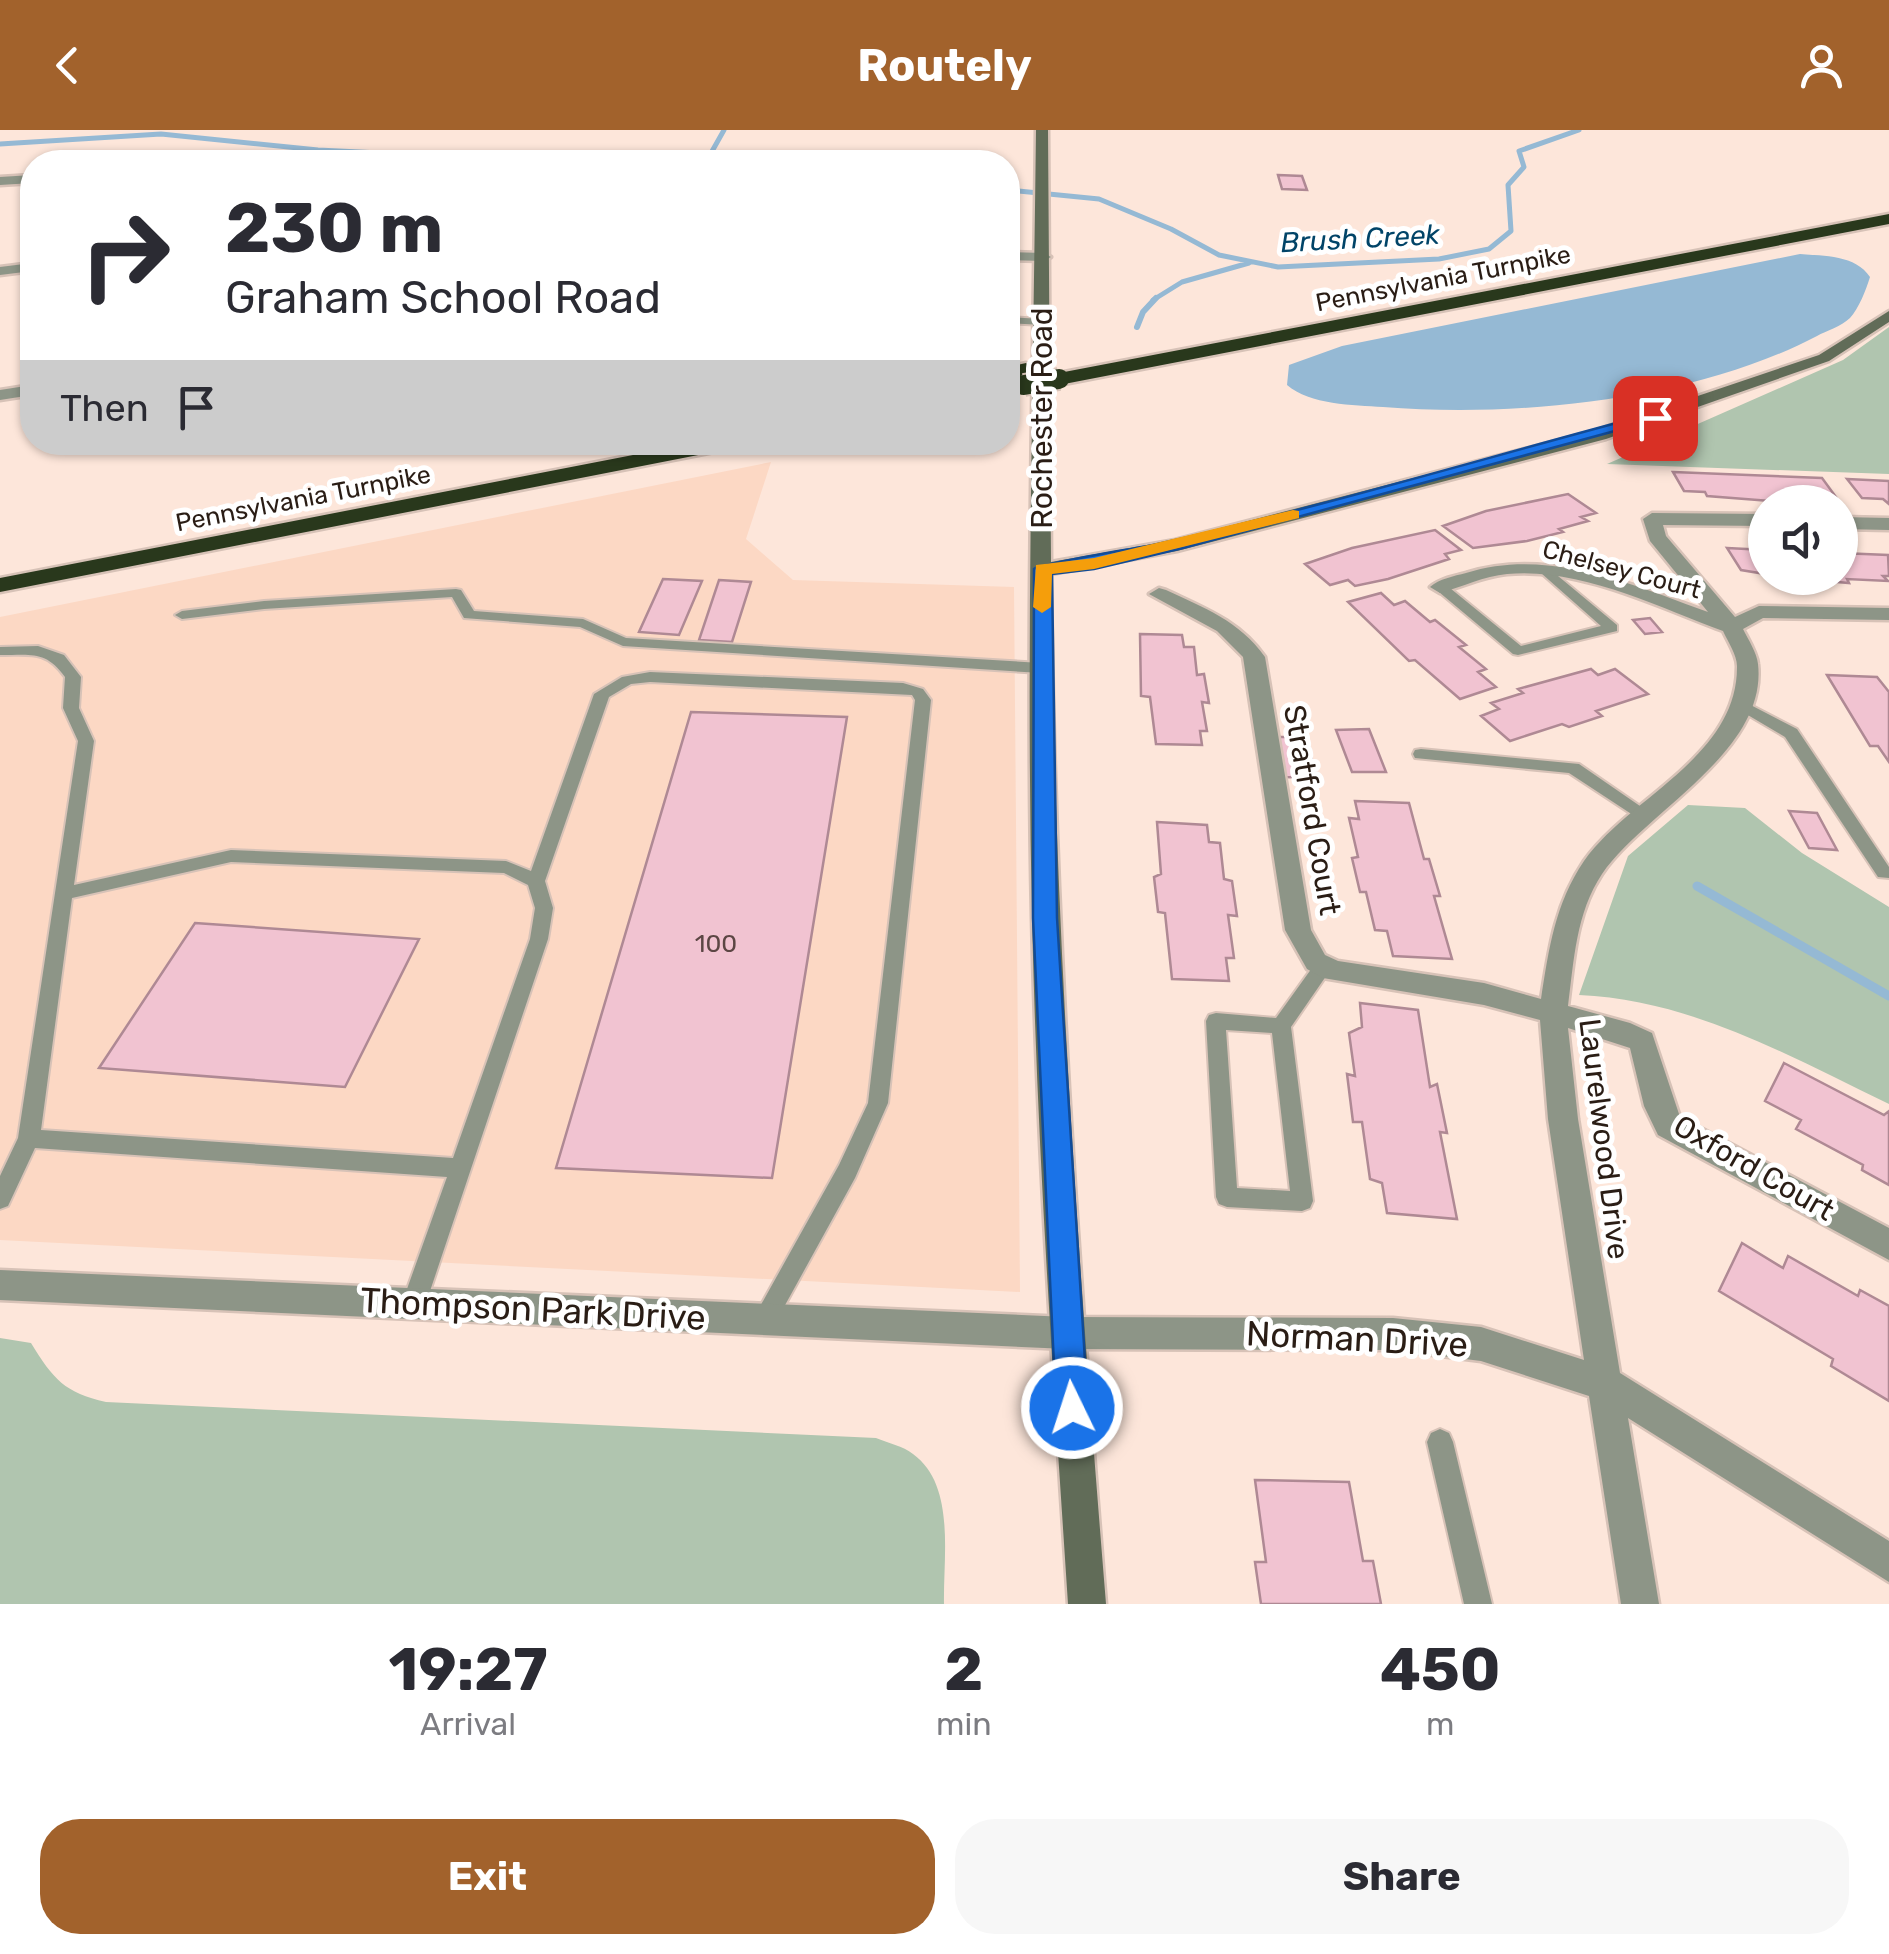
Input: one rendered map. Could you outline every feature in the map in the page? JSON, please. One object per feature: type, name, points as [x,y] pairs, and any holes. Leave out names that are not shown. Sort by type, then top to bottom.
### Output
[{"type":"highway","name":"Pennsylvania Turnpike","points":[[1059,371],[1889,208]]},
{"type":"highway","name":"Pennsylvania Turnpike","points":[[1020,378],[1889,219]]},
{"type":"highway","name":"Pennsylvania Turnpike","points":[[0,565],[572,455]]},
{"type":"highway","name":"Pennsylvania Turnpike","points":[[0,586],[668,455]]},
{"type":"street","name":"Rochester Road","points":[[1042,130],[1041,668],[1045,918],[1067,1333],[1087,1604]]},
{"type":"street","points":[[1020,257],[1044,258]]},
{"type":"street","points":[[1043,569],[1094,564],[1177,545],[1600,435],[1824,358],[1889,316]]},
{"type":"street","name":"Laurelwood Drive","points":[[1640,1604],[1563,1119],[1553,1014],[1564,934],[1576,897],[1596,864],[1710,756],[1740,705],[1748,663],[1732,627],[1657,537],[1652,519],[1748,520]]},
{"type":"street","points":[[1858,523],[1889,524]]},
{"type":"street","name":"Chelsey Court","points":[[1440,587],[1507,568],[1546,570],[1628,591],[1732,627]]},
{"type":"street","name":"Stratford Court","points":[[1159,594],[1231,631],[1245,641],[1254,657],[1298,930],[1305,947],[1324,966]]},
{"type":"street","points":[[1732,627],[1760,612],[1889,614]]},
{"type":"street","points":[[1324,966],[1333,971],[1484,994],[1553,1014]]},
{"type":"street","name":"Oxford Court","points":[[1553,1014],[1642,1041],[1658,1106],[1670,1126],[1889,1246]]},
{"type":"street","name":"Thompson Park Drive","points":[[0,1285],[1067,1333]]},
{"type":"street","name":"Norman Drive","points":[[1067,1333],[1393,1334],[1481,1344],[1607,1384],[1889,1564]]},
{"type":"lane","points":[[1020,321],[1042,322]]},
{"type":"lane","points":[[1440,587],[1518,651],[1612,628],[1546,570]]},
{"type":"lane","points":[[182,615],[456,594],[470,615],[583,623],[622,642],[1041,668]]},
{"type":"lane","points":[[0,651],[38,650],[59,658],[73,677],[71,708],[86,742],[29,1138],[0,1199]]},
{"type":"lane","points":[[414,1303],[539,938],[544,908],[536,881],[602,694],[614,685],[650,677],[903,688],[918,692],[922,700],[878,1103],[847,1171],[764,1319]]},
{"type":"lane","points":[[1740,705],[1791,733],[1884,873]]},
{"type":"lane","points":[[1421,754],[1573,768],[1645,815]]},
{"type":"lane","points":[[66,893],[232,856],[506,867],[536,881]]},
{"type":"lane","points":[[1281,1026],[1216,1021],[1227,1197],[1302,1201],[1281,1026],[1324,966]]},
{"type":"lane","points":[[29,1138],[459,1168]]},
{"type":"lane","points":[[1440,1442],[1478,1604]]},
{"type":"shaded area","points":[[771,462],[746,539],[793,580],[1014,587],[1020,1292],[0,1240],[0,617]]},
{"type":"green space","points":[[1889,327],[1889,474],[1607,464],[1843,360]]},
{"type":"green space","points":[[1688,805],[1745,808],[1802,853],[1889,907],[1889,1104],[1777,1050],[1700,1019],[1621,999],[1579,995],[1628,856]]},
{"type":"green space","points":[[0,1338],[31,1343],[61,1383],[106,1402],[876,1438],[913,1454],[927,1467],[936,1484],[944,1523],[944,1604],[0,1604]]},
{"type":"water","points":[[1800,254],[1839,258],[1864,270],[1870,277],[1853,314],[1838,326],[1769,358],[1717,376],[1605,400],[1491,410],[1346,404],[1307,397],[1287,385],[1289,365],[1342,346]]},
{"type":"building","points":[[1278,175],[1302,176],[1307,190],[1282,189]]},
{"type":"building","points":[[1673,472],[1822,478],[1827,485],[1748,485],[1748,499],[1684,491]]},
{"type":"building","points":[[1847,479],[1889,481],[1889,504],[1883,499],[1862,498],[1858,485]]},
{"type":"building","points":[[1568,494],[1596,513],[1581,517],[1588,521],[1559,529],[1563,532],[1473,548],[1443,526],[1486,511]]},
{"type":"building","points":[[1435,530],[1461,550],[1445,554],[1449,559],[1388,579],[1355,586],[1348,580],[1330,585],[1305,564],[1352,548]]},
{"type":"building","points":[[1727,548],[1748,549],[1748,571],[1741,570]]},
{"type":"building","points":[[1858,554],[1888,555],[1889,576],[1883,576],[1888,581],[1858,580]]},
{"type":"building","points":[[663,579],[702,581],[679,635],[639,632]]},
{"type":"building","points":[[719,580],[751,582],[732,642],[699,640]]},
{"type":"building","points":[[1381,593],[1394,605],[1405,601],[1466,645],[1459,647],[1486,669],[1478,672],[1496,687],[1460,699],[1415,660],[1409,661],[1348,602]]},
{"type":"building","points":[[1650,618],[1662,632],[1645,634],[1633,620]]},
{"type":"building","points":[[1140,634],[1182,635],[1184,647],[1194,647],[1197,675],[1204,674],[1209,703],[1202,702],[1207,731],[1200,731],[1202,745],[1156,744],[1150,697],[1141,696]]},
{"type":"building","points":[[1591,669],[1598,675],[1615,669],[1648,694],[1596,711],[1602,716],[1510,741],[1481,716],[1499,709],[1491,703],[1523,693],[1518,689]]},
{"type":"building","points":[[1827,675],[1877,677],[1889,692],[1889,762],[1878,746],[1870,746]]},
{"type":"building","points":[[691,712],[847,717],[772,1178],[556,1168]]},
{"type":"building","points":[[1369,729],[1386,772],[1352,772],[1336,730]]},
{"type":"building","points":[[1276,737],[1307,737],[1316,778],[1284,777]]},
{"type":"building","points":[[1355,801],[1409,803],[1424,859],[1429,859],[1440,896],[1434,896],[1452,959],[1393,956],[1387,931],[1375,930],[1352,858],[1358,857],[1349,818],[1359,819]]},
{"type":"building","points":[[1789,811],[1817,813],[1837,850],[1809,848]]},
{"type":"building","points":[[1157,822],[1207,825],[1209,842],[1220,843],[1224,879],[1232,881],[1237,916],[1228,915],[1234,958],[1226,958],[1229,981],[1172,979],[1165,913],[1158,912],[1154,877],[1161,874]]},
{"type":"building","points":[[195,923],[419,939],[345,1087],[99,1068]]},
{"type":"building","points":[[1360,1003],[1418,1010],[1430,1087],[1437,1084],[1447,1133],[1440,1132],[1457,1219],[1387,1213],[1382,1183],[1370,1179],[1362,1122],[1353,1122],[1347,1074],[1355,1076],[1349,1033],[1362,1027]]},
{"type":"building","points":[[1784,1063],[1884,1115],[1889,1111],[1889,1185],[1862,1170],[1863,1165],[1796,1129],[1801,1120],[1765,1101]]},
{"type":"building","points":[[1742,1243],[1783,1268],[1788,1256],[1858,1296],[1860,1290],[1889,1306],[1889,1401],[1831,1366],[1833,1359],[1719,1291]]},
{"type":"building","points":[[1255,1480],[1349,1482],[1363,1561],[1373,1561],[1381,1604],[1261,1604],[1255,1562],[1266,1562]]},
{"type":"waterway","points":[[713,150],[724,130]]},
{"type":"waterway","name":"Brush Creek","points":[[1020,191],[1099,199],[1171,229],[1219,255],[1278,267],[1439,259],[1489,249],[1511,231],[1508,185],[1524,167],[1519,151],[1579,130]]},
{"type":"waterway","name":"Brush Creek","points":[[0,144],[161,134],[318,150]]},
{"type":"waterway","points":[[1156,298],[1182,282],[1249,263]]},
{"type":"waterway","points":[[1137,327],[1143,312],[1156,298]]},
{"type":"waterway","points":[[1697,886],[1889,996]]},
{"type":"slow traffic","points":[[1042,607],[1043,569],[1094,564],[1293,515]]},
{"type":"route","points":[[1072,1408],[1045,918],[1043,569],[1094,564],[1177,545],[1655,418]]}]
